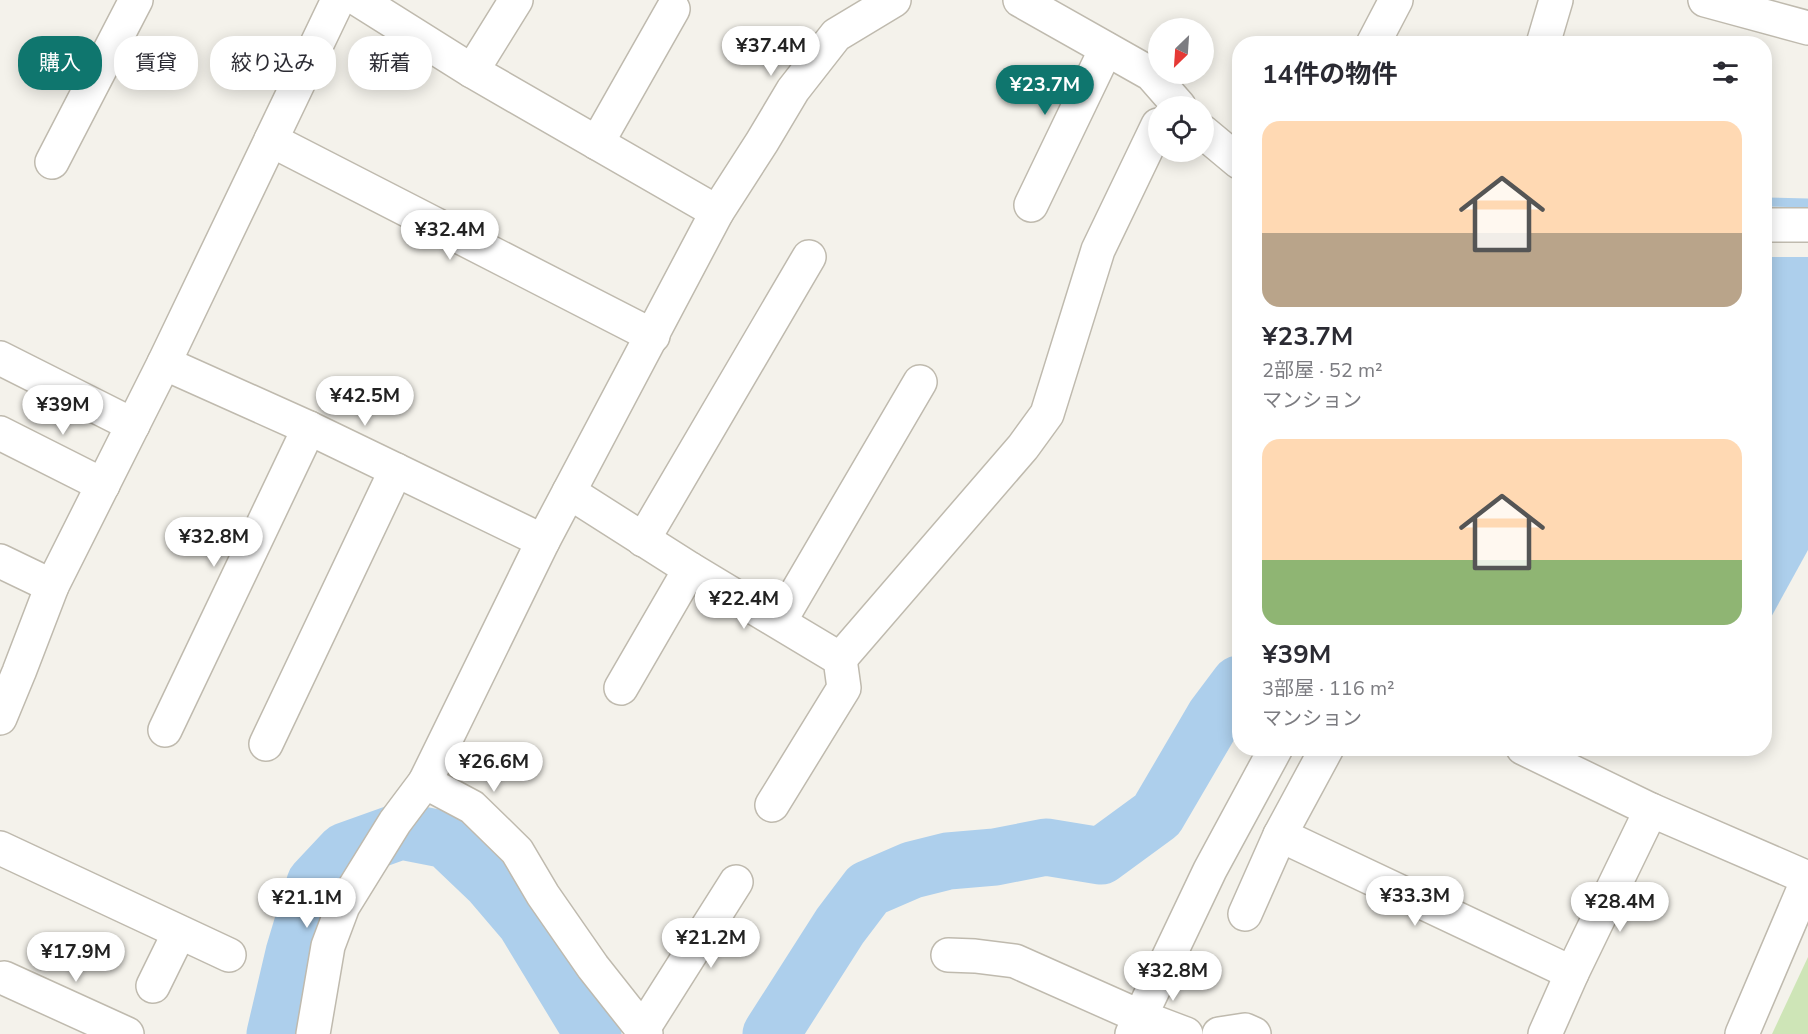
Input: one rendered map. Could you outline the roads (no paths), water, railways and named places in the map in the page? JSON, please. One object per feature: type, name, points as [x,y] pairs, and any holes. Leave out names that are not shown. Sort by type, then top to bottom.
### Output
[{"type":"street","points":[[52,162],[136,0]]},
{"type":"street","points":[[0,718],[52,586],[164,363],[271,140],[356,0],[472,71],[717,212]]},
{"type":"street","points":[[472,71],[516,0]]},
{"type":"street","points":[[313,1034],[328,946],[343,906],[395,822],[425,782],[543,541],[717,212],[793,90],[836,35],[894,0]]},
{"type":"street","points":[[1020,0],[1150,74],[1162,96]]},
{"type":"street","points":[[1377,36],[1396,0]]},
{"type":"street","points":[[1545,36],[1556,0]]},
{"type":"street","points":[[1724,2],[1808,28]]},
{"type":"street","points":[[597,143],[673,9]]},
{"type":"street","points":[[1031,205],[1106,49]]},
{"type":"street","points":[[271,140],[653,336]]},
{"type":"street","points":[[1214,141],[1232,156]]},
{"type":"street","points":[[772,805],[844,688],[840,659],[1023,447],[1047,414],[1098,250],[1148,151]]},
{"type":"street","points":[[1772,225],[1808,225]]},
{"type":"street","points":[[644,540],[809,257]]},
{"type":"street","points":[[0,358],[134,424]]},
{"type":"street","points":[[164,363],[309,428],[543,541]]},
{"type":"street","points":[[780,621],[920,382]]},
{"type":"street","points":[[165,730],[309,428]]},
{"type":"street","points":[[0,433],[103,485]]},
{"type":"street","points":[[266,744],[396,470]]},
{"type":"street","points":[[569,492],[690,569],[840,659]]},
{"type":"street","points":[[0,561],[52,586]]},
{"type":"street","points":[[621,688],[690,569]]},
{"type":"street","points":[[1136,1025],[1210,870],[1272,756]]},
{"type":"street","points":[[1245,914],[1280,835],[1323,756]]},
{"type":"street","points":[[1540,756],[1651,810],[1808,879],[1742,1034]]},
{"type":"street","points":[[425,782],[472,807],[517,851],[543,895],[593,967],[644,1032],[736,882]]},
{"type":"street","points":[[1545,1034],[1651,810]]},
{"type":"street","points":[[1280,835],[1572,973]]},
{"type":"street","points":[[0,848],[229,955]]},
{"type":"street","points":[[153,986],[179,933]]},
{"type":"street","points":[[948,955],[1015,961],[1136,1025],[1186,1034]]},
{"type":"street","points":[[4,978],[127,1034]]},
{"type":"street","points":[[1219,1034],[1245,1030],[1254,1034]]},
{"type":"water","points":[[1772,257],[1808,257],[1808,550],[1772,615]]},
{"type":"waterway","points":[[1772,202],[1808,203]]},
{"type":"waterway","points":[[771,1034],[840,926],[868,889],[912,870],[948,861],[995,857],[1046,847],[1101,856],[1157,815],[1215,716],[1232,693]]},
{"type":"waterway","points":[[275,1034],[294,953],[315,883],[345,851],[401,831],[447,840],[490,881],[525,922],[593,1034]]}]
